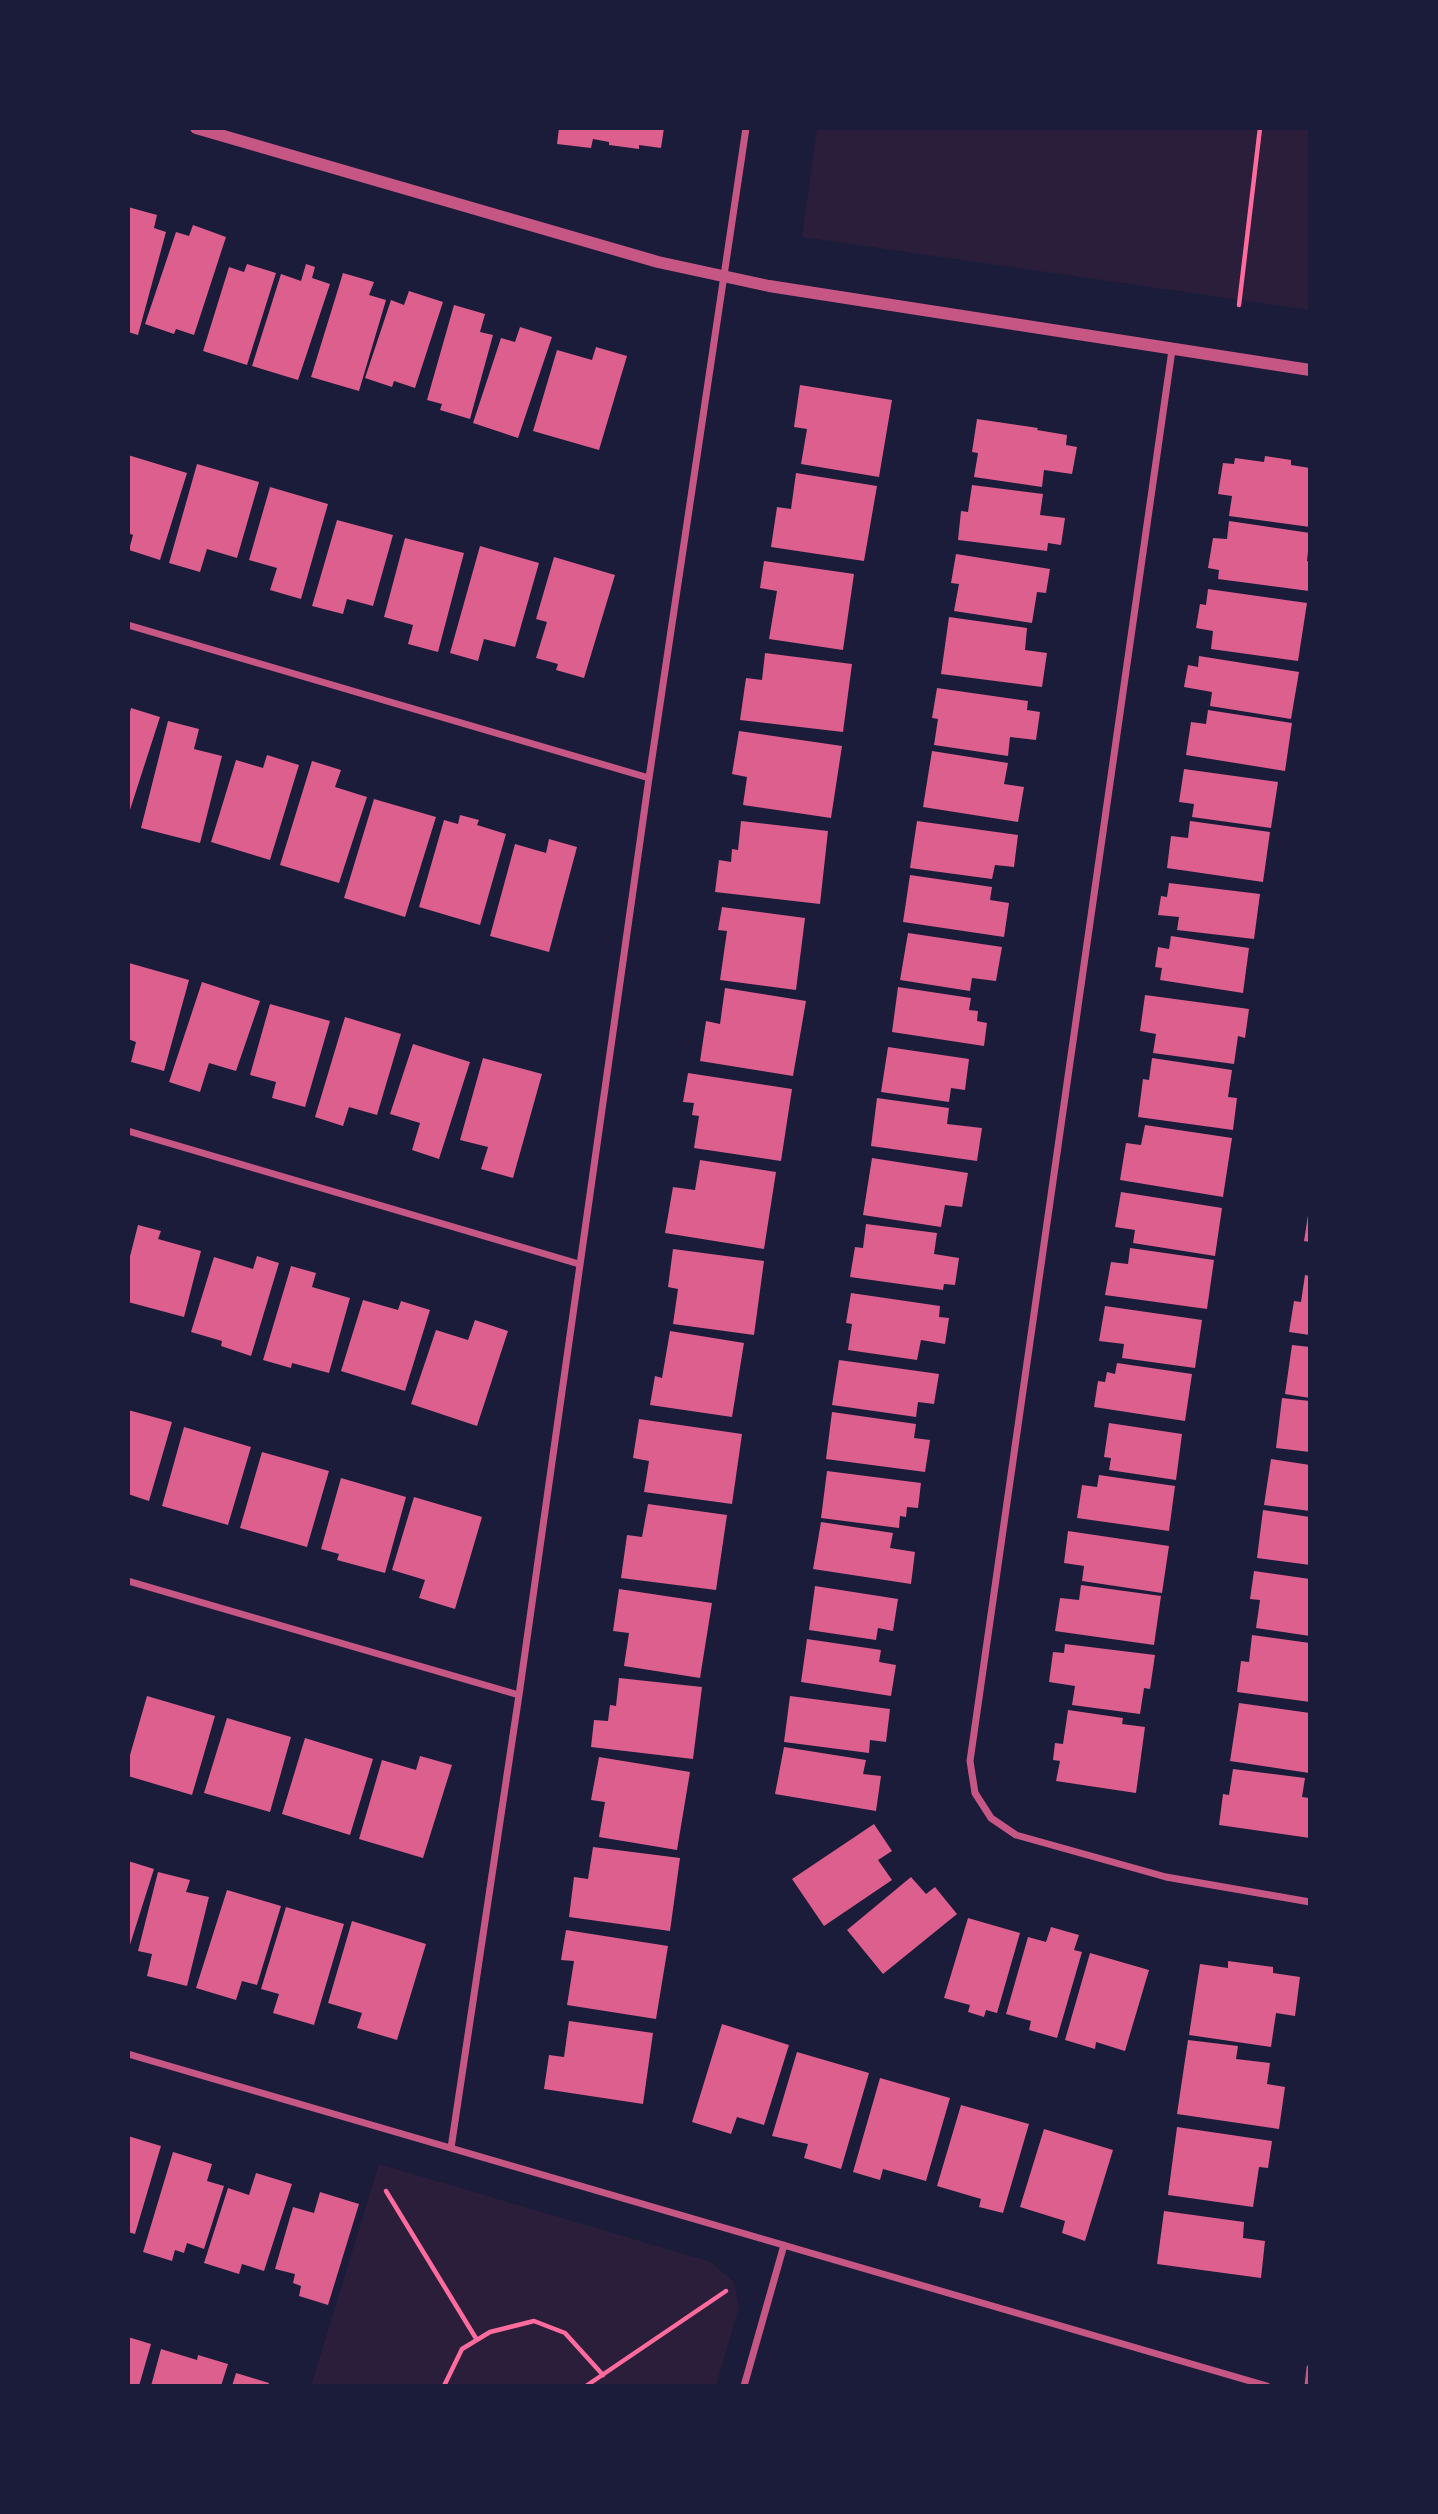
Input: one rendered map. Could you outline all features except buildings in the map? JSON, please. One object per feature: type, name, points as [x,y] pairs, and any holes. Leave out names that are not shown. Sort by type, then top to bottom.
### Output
[{"type":"street","points":[[196,128],[218,131],[658,262],[796,292],[1310,370]]},
{"type":"street","points":[[451,2148],[746,128]]},
{"type":"street","points":[[1172,350],[970,1761],[975,1793],[991,1818],[1016,1835],[1166,1877],[1310,1902]]},
{"type":"street","points":[[128,625],[649,778]]},
{"type":"street","points":[[128,1131],[579,1264]]},
{"type":"street","points":[[128,1581],[519,1695]]},
{"type":"street","points":[[128,2054],[1267,2386]]},
{"type":"street","points":[[744,2386],[784,2245]]},
{"type":"street","points":[[1308,2386],[1310,2368]]},
{"type":"path","points":[[1239,306],[1260,128]]},
{"type":"path","points":[[386,2191],[477,2340]]},
{"type":"path","points":[[586,2386],[726,2291]]},
{"type":"path","points":[[444,2386],[462,2349],[490,2332],[534,2321],[565,2333],[603,2375]]},
{"type":"shaded area","points":[[817,128],[1310,128],[1310,310],[802,237]]},
{"type":"shaded area","points":[[379,2164],[711,2262],[734,2282],[739,2307],[716,2386],[311,2386]]}]
